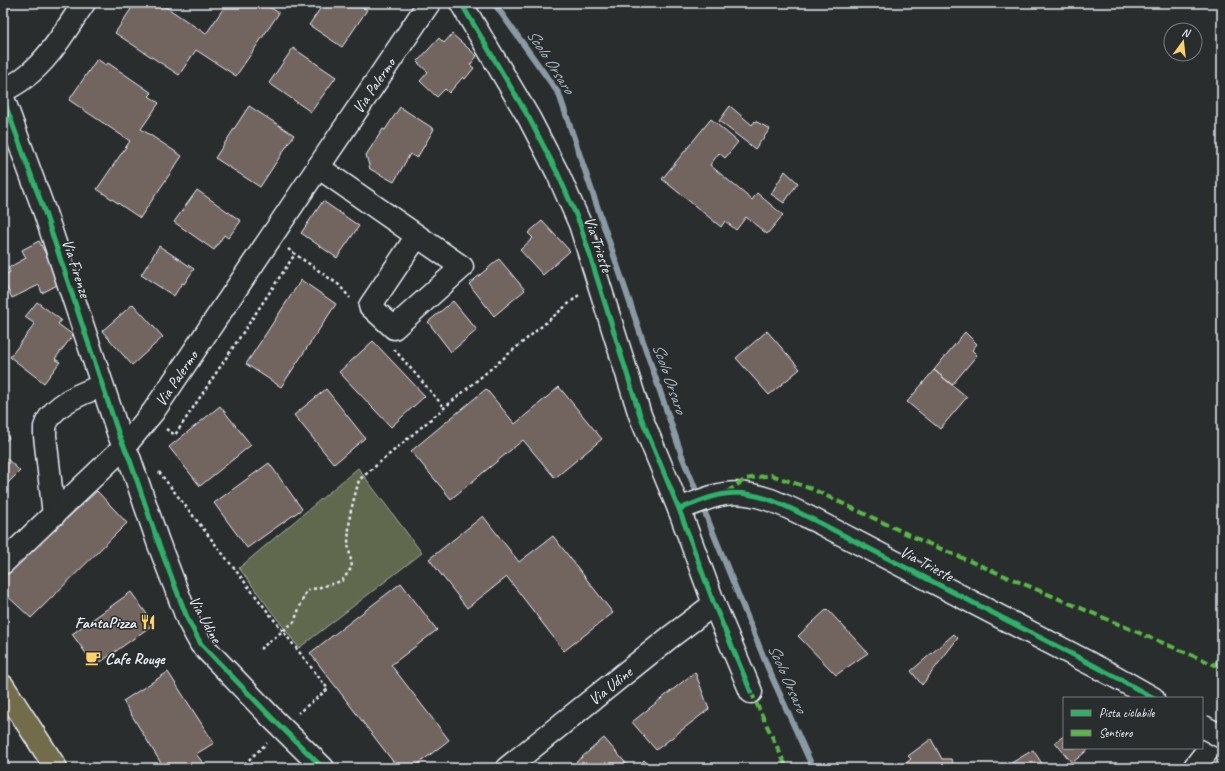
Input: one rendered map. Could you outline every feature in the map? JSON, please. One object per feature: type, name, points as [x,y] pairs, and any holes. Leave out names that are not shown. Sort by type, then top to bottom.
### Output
[{"type":"main road","points":[[3,686],[56,768]]},
{"type":"street","points":[[3,91],[24,78],[40,65],[53,49],[84,3]]},
{"type":"street","name":"Via Palermo","points":[[3,563],[124,447],[153,412],[429,3]]},
{"type":"street","name":"Via Trieste","points":[[461,3],[529,118],[558,174],[580,224],[640,415],[685,507],[714,604],[751,692]]},
{"type":"street","name":"Via Firenze","points":[[3,98],[45,213],[102,386],[124,447]]},
{"type":"street","points":[[318,167],[462,267],[394,328],[370,306],[417,236]]},
{"type":"street","points":[[54,515],[45,427],[50,416],[72,398],[102,386]]},
{"type":"street","name":"Via Udine","points":[[124,447],[141,489],[158,542],[188,620],[201,644],[272,718],[323,768]]},
{"type":"street","name":"Via Trieste","points":[[685,507],[712,497],[726,494],[749,494],[775,502],[827,526],[1152,697]]},
{"type":"street","name":"Via Udine","points":[[507,768],[669,638],[714,604]]},
{"type":"street","points":[[1203,727],[1222,737]]},
{"type":"street","points":[[1194,768],[1222,732]]},
{"type":"path","points":[[283,246],[339,285],[353,302]]},
{"type":"path","points":[[162,426],[175,435],[295,254]]},
{"type":"path","points":[[260,649],[294,622],[306,591],[342,581],[352,567],[348,543],[350,521],[360,480],[598,280]]},
{"type":"path","points":[[391,345],[444,408]]},
{"type":"path","points":[[157,470],[328,689],[298,714]]},
{"type":"path","points":[[240,768],[269,741]]},
{"type":"green space","points":[[358,468],[422,553],[299,648],[239,568]]},
{"type":"building","points":[[135,3],[160,3],[206,34],[227,3],[263,3],[279,13],[236,76],[196,50],[179,75],[115,33]]},
{"type":"building","points":[[324,3],[357,3],[367,10],[342,47],[309,25]]},
{"type":"building","points":[[452,34],[477,56],[470,65],[474,68],[465,79],[463,77],[449,93],[445,89],[437,97],[420,81],[428,72],[417,62],[439,38],[444,43]]},
{"type":"building","points":[[293,48],[336,77],[311,112],[269,83]]},
{"type":"building","points":[[97,59],[106,65],[108,63],[152,93],[149,96],[159,103],[141,129],[182,156],[140,218],[97,189],[130,141],[69,100]]},
{"type":"building","points":[[249,106],[294,135],[260,187],[215,158]]},
{"type":"building","points":[[730,106],[752,125],[755,121],[770,129],[755,149],[719,121]]},
{"type":"building","points":[[400,107],[434,129],[417,158],[410,154],[394,182],[370,169],[366,155]]},
{"type":"building","points":[[711,119],[738,142],[725,158],[719,153],[710,165],[752,200],[757,193],[783,215],[767,234],[746,217],[736,230],[725,221],[721,227],[662,179]]},
{"type":"building","points":[[785,171],[798,183],[784,203],[771,194]]},
{"type":"building","points":[[197,190],[241,221],[228,238],[224,235],[214,250],[174,222]]},
{"type":"building","points":[[323,201],[359,226],[337,258],[301,233]]},
{"type":"building","points":[[542,221],[570,251],[543,275],[520,250],[533,238],[528,233]]},
{"type":"building","points":[[39,241],[61,283],[42,293],[39,285],[12,298],[3,280],[3,276],[10,272],[8,268],[26,258],[22,250]]},
{"type":"building","points":[[159,246],[194,269],[184,284],[182,283],[174,296],[141,275]]},
{"type":"building","points":[[499,259],[525,290],[494,316],[469,284]]},
{"type":"building","points":[[301,280],[336,304],[281,387],[246,364]]},
{"type":"building","points":[[453,301],[477,330],[451,352],[428,322]]},
{"type":"building","points":[[37,302],[61,320],[58,324],[73,335],[55,359],[60,362],[44,383],[10,357],[35,324],[25,317]]},
{"type":"building","points":[[133,304],[163,337],[132,365],[102,331]]},
{"type":"building","points":[[767,331],[800,369],[769,395],[736,358]]},
{"type":"building","points":[[965,332],[977,344],[972,350],[977,355],[952,385],[934,370]]},
{"type":"building","points":[[373,341],[425,396],[391,427],[339,372]]},
{"type":"building","points":[[934,370],[967,397],[940,429],[907,402]]},
{"type":"building","points":[[559,387],[602,439],[555,478],[523,440],[451,499],[411,451],[486,389],[515,424]]},
{"type":"building","points":[[326,389],[365,438],[334,464],[294,415]]},
{"type":"building","points":[[220,406],[251,445],[200,486],[169,447]]},
{"type":"building","points":[[3,432],[9,438],[3,443]]},
{"type":"building","points":[[3,455],[20,471],[3,488]]},
{"type":"building","points":[[269,463],[302,509],[247,548],[214,503]]},
{"type":"building","points":[[97,491],[127,523],[31,618],[3,592],[3,577]]},
{"type":"building","points":[[483,516],[519,562],[553,536],[613,613],[564,651],[507,577],[467,608],[429,559]]},
{"type":"building","points":[[401,583],[437,630],[391,665],[449,740],[413,768],[398,768],[310,653]]},
{"type":"building","points":[[131,592],[154,624],[95,666],[72,634]]},
{"type":"building","points":[[827,609],[868,653],[836,675],[798,636]]},
{"type":"building","points":[[954,634],[958,638],[922,685],[911,671]]},
{"type":"building","points":[[168,672],[214,743],[196,754],[204,764],[200,768],[164,768],[123,701]]},
{"type":"building","points":[[695,672],[709,709],[656,750],[632,722]]},
{"type":"building","points":[[1063,737],[1063,749],[1089,749],[1072,763],[1055,742]]},
{"type":"building","points":[[604,738],[630,768],[578,768],[574,764]]},
{"type":"building","points":[[931,739],[942,759],[951,759],[955,768],[900,768],[911,759],[908,756]]},
{"type":"building","points":[[1033,750],[1045,768],[1003,768]]},
{"type":"building","points":[[644,760],[651,768],[636,768]]},
{"type":"waterway","name":"Scolo Orsaro","points":[[494,3],[559,94],[682,456],[768,668],[813,768]]},
{"type":"marked path","points":[[727,492],[746,479],[771,475],[812,489],[920,540],[1215,665],[1222,653]]},
{"type":"marked path","points":[[751,692],[787,768]]},
{"type":"cycle path","points":[[461,3],[529,118],[558,174],[580,224],[640,415],[679,509],[714,604],[751,692]]},
{"type":"cycle path","points":[[3,98],[45,213],[119,435],[130,460],[158,542],[188,620],[201,644],[272,718],[323,768]]},
{"type":"cycle path","points":[[679,509],[707,498],[725,494],[750,494],[774,501],[820,523],[1116,677],[1151,697]]},
{"type":"place","name":"FantaPizza","points":[[148,622]]},
{"type":"place","name":"Cafe Rouge","points":[[93,658]]}]
